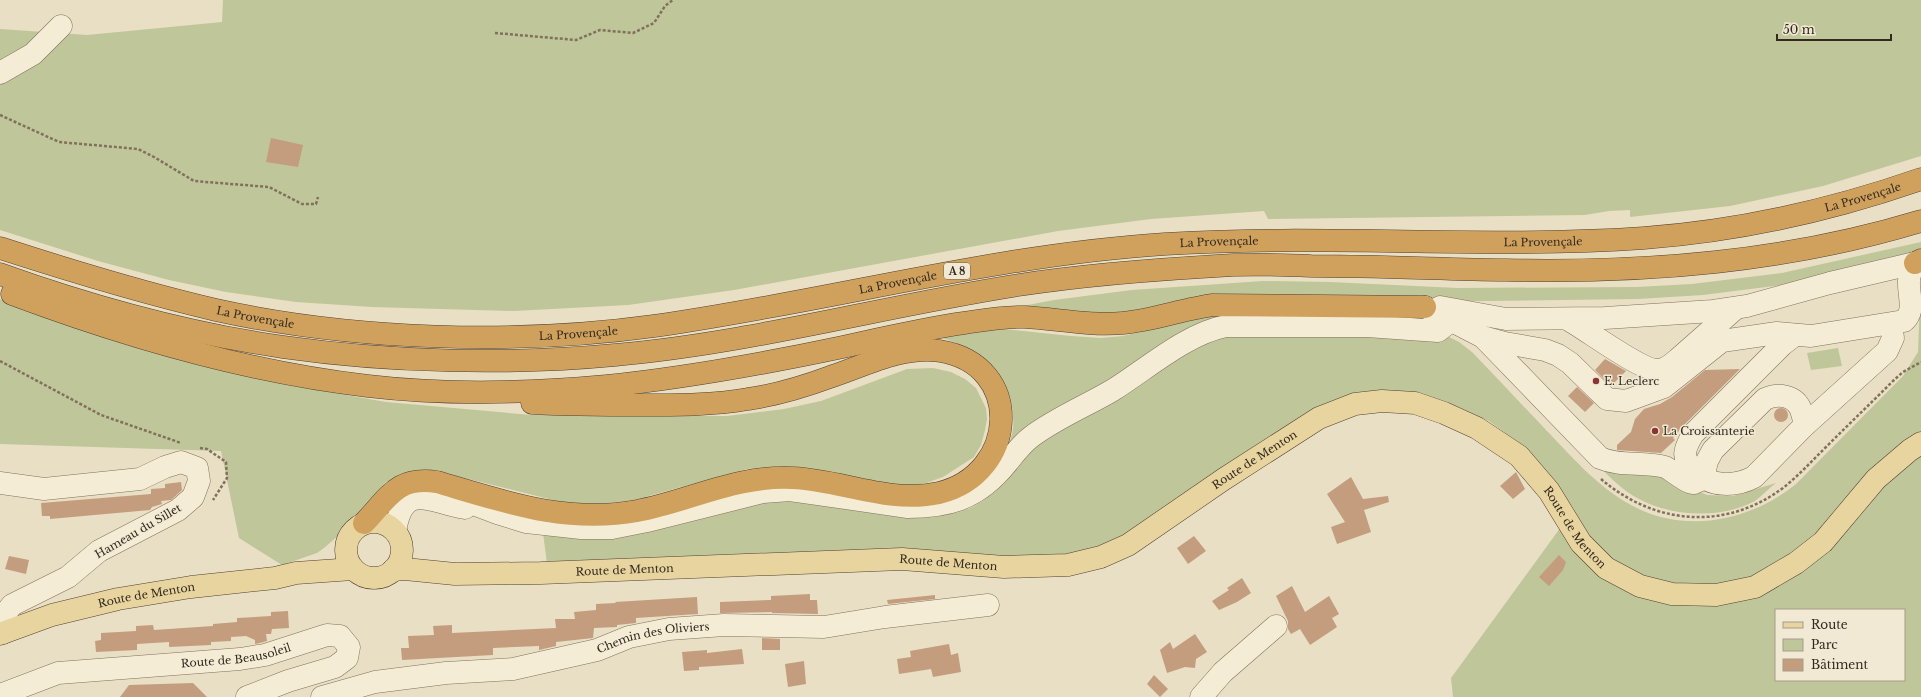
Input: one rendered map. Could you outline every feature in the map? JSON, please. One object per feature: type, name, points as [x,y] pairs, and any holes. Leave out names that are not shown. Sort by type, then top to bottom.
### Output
[{"type":"highway","name":"La Provençale","points":[[0,248],[77,273],[143,292],[219,310],[284,322],[342,329],[422,335],[486,337],[541,335],[648,326],[706,318],[983,266],[1061,254],[1130,246],[1281,240],[1566,242],[1681,234],[1746,225],[1803,213],[1921,179]]},
{"type":"highway","name":"A 8","points":[[0,274],[82,301],[181,328],[282,347],[383,357],[468,360],[538,359],[613,355],[674,348],[1019,285],[1120,272],[1238,265],[1542,270],[1607,270],[1684,266],[1748,259],[1810,249],[1848,241],[1921,220]]},
{"type":"highway","points":[[0,289],[93,324],[201,355],[325,380],[415,390],[469,398],[539,403],[714,404],[774,394],[811,384],[904,352],[938,351],[968,360],[979,369],[996,391],[1000,402],[1002,415],[1001,430],[997,444],[989,459],[980,470],[967,481],[938,493],[918,495],[878,493],[800,478],[767,478],[742,481],[640,510],[610,515],[583,516],[532,509],[437,482],[422,480],[412,481],[393,491],[364,523]]},
{"type":"highway","points":[[415,390],[503,391],[607,386],[740,366],[963,323],[1002,318],[1022,317],[1093,324],[1143,320],[1187,309],[1213,305],[1425,307]]},
{"type":"main road","name":"Route de Menton","points":[[393,570],[405,569],[455,574],[541,573],[902,559],[1004,567],[1068,565],[1101,557],[1128,545],[1319,418],[1355,404],[1382,401],[1415,403],[1444,412],[1477,428],[1519,456],[1549,491],[1582,543],[1606,568],[1640,586],[1672,594],[1716,595],[1755,586],[1796,563],[1823,542],[1876,479],[1910,450],[1921,443]]},
{"type":"main road","points":[[373,521],[381,522],[398,537],[402,554],[399,563],[386,575],[376,578],[367,577],[354,569],[347,561],[345,551],[350,534],[356,527],[364,523],[373,521]]},
{"type":"main road","name":"Route de Menton","points":[[398,537],[426,560],[472,573]]},
{"type":"main road","name":"Route de Menton","points":[[1,634],[52,615],[118,599],[191,587],[275,578],[296,572],[336,551],[347,542]]},
{"type":"main road","name":"Route de Menton","points":[[296,572],[354,569]]},
{"type":"street","points":[[0,73],[33,54],[61,26]]},
{"type":"street","points":[[1425,307],[1454,308],[1496,318],[1567,319],[1713,311],[1736,308],[1918,262]]},
{"type":"street","points":[[1425,307],[1482,337],[1558,354],[1570,363],[1608,399],[1626,401],[1664,387],[1722,341],[1777,333],[1811,336],[1904,321],[1911,309],[1909,281],[1918,262]]},
{"type":"street","points":[[1567,319],[1584,328],[1633,361],[1646,367],[1659,370],[1669,366],[1678,359],[1736,308]]},
{"type":"street","points":[[412,481],[526,522],[556,526],[612,528],[763,492],[790,490],[908,507],[947,505],[966,497],[986,484],[1030,438],[1046,427],[1112,390],[1188,341],[1213,329],[1226,326],[1368,326],[1438,331],[1452,320]]},
{"type":"street","points":[[1795,335],[1782,345],[1693,434],[1688,442],[1685,456],[1687,464],[1703,479],[1712,483],[1722,484],[1746,482],[1754,477],[1804,426],[1887,351],[1892,342],[1891,324]]},
{"type":"street","points":[[1482,337],[1600,458],[1610,462],[1622,464],[1660,466],[1670,469],[1689,482],[1694,483],[1703,479]]},
{"type":"street","points":[[1703,479],[1707,461],[1713,450],[1765,399],[1771,396],[1784,396],[1798,404],[1801,410],[1804,426]]},
{"type":"street","name":"Hameau du Sillet","points":[[0,483],[44,489],[140,479],[165,467],[182,462],[196,468],[199,481],[193,497],[178,510],[99,551],[68,577],[12,605],[5,614],[1,634]]},
{"type":"street","points":[[398,537],[400,509],[406,502],[415,499],[424,498],[456,506],[498,513]]},
{"type":"street","name":"Chemin des Oliviers","points":[[322,697],[375,682],[446,673],[513,669],[597,650],[629,637],[669,629],[724,625],[824,627],[884,617],[988,605]]},
{"type":"street","points":[[1201,697],[1223,672],[1276,626]]},
{"type":"street","name":"Route de Beausoleil","points":[[0,695],[58,673],[240,659],[265,655],[327,635],[340,636],[349,647],[347,658],[335,667],[288,681],[247,697]]},
{"type":"path","points":[[495,33],[576,40],[600,30],[633,33],[654,23],[664,6],[673,0]]},
{"type":"path","points":[[0,115],[60,142],[138,149],[194,181],[269,187],[302,204],[316,204],[318,197]]},
{"type":"path","points":[[0,361],[101,415],[186,445]]},
{"type":"path","points":[[193,447],[207,449],[226,462],[227,478],[209,505]]},
{"type":"green space","points":[[223,0],[1921,0],[1921,156],[1823,186],[1730,206],[1630,217],[1630,210],[1609,211],[1585,215],[1268,219],[1264,211],[1151,219],[1058,231],[734,290],[628,305],[514,311],[372,307],[296,302],[226,292],[169,280],[98,261],[0,230],[0,29],[87,35],[222,22]]},
{"type":"green space","points":[[1921,242],[1921,252],[1789,284],[1703,295],[1638,299],[1165,305],[1099,316],[1017,307],[1054,300],[1132,290],[1263,281],[1330,282],[1458,288],[1637,287],[1692,284],[1782,273]]},
{"type":"green space","points":[[1921,276],[1921,697],[1453,697],[1451,678],[1574,509],[1548,475],[1518,442],[1489,421],[1439,400],[1377,395],[1134,532],[1099,547],[1050,560],[547,563],[543,533],[765,502],[795,501],[864,511],[914,516],[938,516],[959,512],[978,504],[996,490],[1021,461],[1007,450],[1013,429],[1013,411],[1009,395],[1003,381],[994,369],[970,350],[939,337],[970,330],[1003,329],[1101,338],[1123,336],[1195,319],[1232,313],[1435,330],[1459,342],[1472,352],[1576,462],[1608,490],[1631,505],[1652,514],[1673,520],[1716,520],[1738,515],[1778,497],[1796,484],[1903,376],[1918,352]]},
{"type":"green space","points":[[0,299],[20,307],[213,368],[306,388],[386,402],[531,415],[727,416],[784,409],[821,401],[907,369],[933,368],[951,372],[965,379],[976,388],[986,408],[987,419],[981,445],[974,457],[943,477],[926,483],[906,486],[886,484],[805,467],[778,466],[747,469],[634,500],[599,504],[561,502],[452,475],[404,474],[386,482],[361,511],[345,524],[340,534],[324,548],[317,553],[282,565],[239,538],[221,451],[0,444]]},
{"type":"green space","points":[[1838,348],[1842,366],[1811,370],[1807,353]]},
{"type":"green space","points":[[1592,459],[1655,471],[1707,495],[1733,496],[1776,483],[1755,501],[1742,507],[1727,511],[1697,514],[1667,509],[1652,505],[1639,499],[1614,481]]},
{"type":"building","points":[[271,138],[303,145],[298,167],[266,162]]},
{"type":"building","points":[[1605,359],[1626,371],[1611,386],[1595,370]]},
{"type":"building","points":[[1740,369],[1684,425],[1673,438],[1675,440],[1661,453],[1617,450],[1617,445],[1631,432],[1635,419],[1644,409],[1660,404],[1672,397],[1705,370]]},
{"type":"building","points":[[1577,387],[1594,403],[1585,412],[1568,396]]},
{"type":"building","points":[[1781,408],[1786,410],[1788,415],[1786,420],[1781,422],[1776,420],[1774,415],[1776,410]]},
{"type":"building","points":[[1516,472],[1525,489],[1513,499],[1500,486]]},
{"type":"building","points":[[1351,477],[1363,499],[1388,496],[1389,502],[1364,510],[1371,532],[1337,544],[1331,527],[1345,522],[1327,494]]},
{"type":"building","points":[[181,482],[182,490],[171,500],[161,501],[162,504],[152,507],[150,510],[50,519],[50,516],[42,516],[41,503],[151,494],[151,489],[165,488],[165,484]]},
{"type":"building","points":[[1194,536],[1206,551],[1188,564],[1177,548]]},
{"type":"building","points":[[1559,555],[1566,562],[1563,570],[1549,586],[1539,577]]},
{"type":"building","points":[[9,556],[29,560],[26,574],[5,569]]},
{"type":"building","points":[[1242,578],[1251,593],[1237,602],[1219,610],[1212,601],[1229,590],[1227,588]]},
{"type":"building","points":[[1292,586],[1305,612],[1329,596],[1339,614],[1332,618],[1337,627],[1310,645],[1300,629],[1291,634],[1288,629],[1288,621],[1276,596]]},
{"type":"building","points":[[810,594],[810,600],[817,600],[818,614],[772,612],[720,613],[720,602],[771,600],[771,596]]},
{"type":"building","points":[[935,595],[935,599],[888,604],[887,600]]},
{"type":"building","points":[[697,597],[698,614],[636,618],[636,623],[617,625],[617,627],[594,628],[593,638],[556,642],[556,646],[539,650],[539,646],[493,648],[493,655],[402,660],[401,648],[409,648],[408,636],[434,635],[433,626],[452,625],[452,633],[556,628],[555,619],[575,619],[574,612],[596,610],[596,604]]},
{"type":"building","points":[[288,611],[289,628],[272,629],[271,634],[266,634],[267,641],[260,643],[255,644],[255,640],[246,636],[231,637],[231,641],[211,642],[211,645],[169,647],[169,642],[137,644],[137,650],[96,652],[95,641],[101,640],[101,633],[136,631],[136,626],[153,625],[154,630],[213,626],[213,624],[237,622],[237,618],[271,616],[271,612]]},
{"type":"building","points":[[1195,634],[1207,652],[1196,659],[1195,668],[1185,667],[1167,673],[1160,650],[1170,642],[1173,649]]},
{"type":"building","points":[[762,638],[780,639],[780,650],[762,650]]},
{"type":"building","points":[[949,644],[951,655],[958,653],[961,672],[933,677],[931,669],[899,674],[897,659],[911,657],[910,651]]},
{"type":"building","points":[[742,649],[744,664],[699,667],[699,670],[684,671],[682,652],[707,650],[707,653]]},
{"type":"building","points":[[804,661],[806,684],[788,687],[785,664]]},
{"type":"building","points":[[1154,675],[1168,689],[1160,697],[1147,684]]},
{"type":"building","points":[[193,683],[207,697],[120,697],[129,685]]},
{"type":"place","name":"E. Leclerc","points":[[1596,381]]},
{"type":"place","name":"La Croissanterie","points":[[1655,431]]}]
